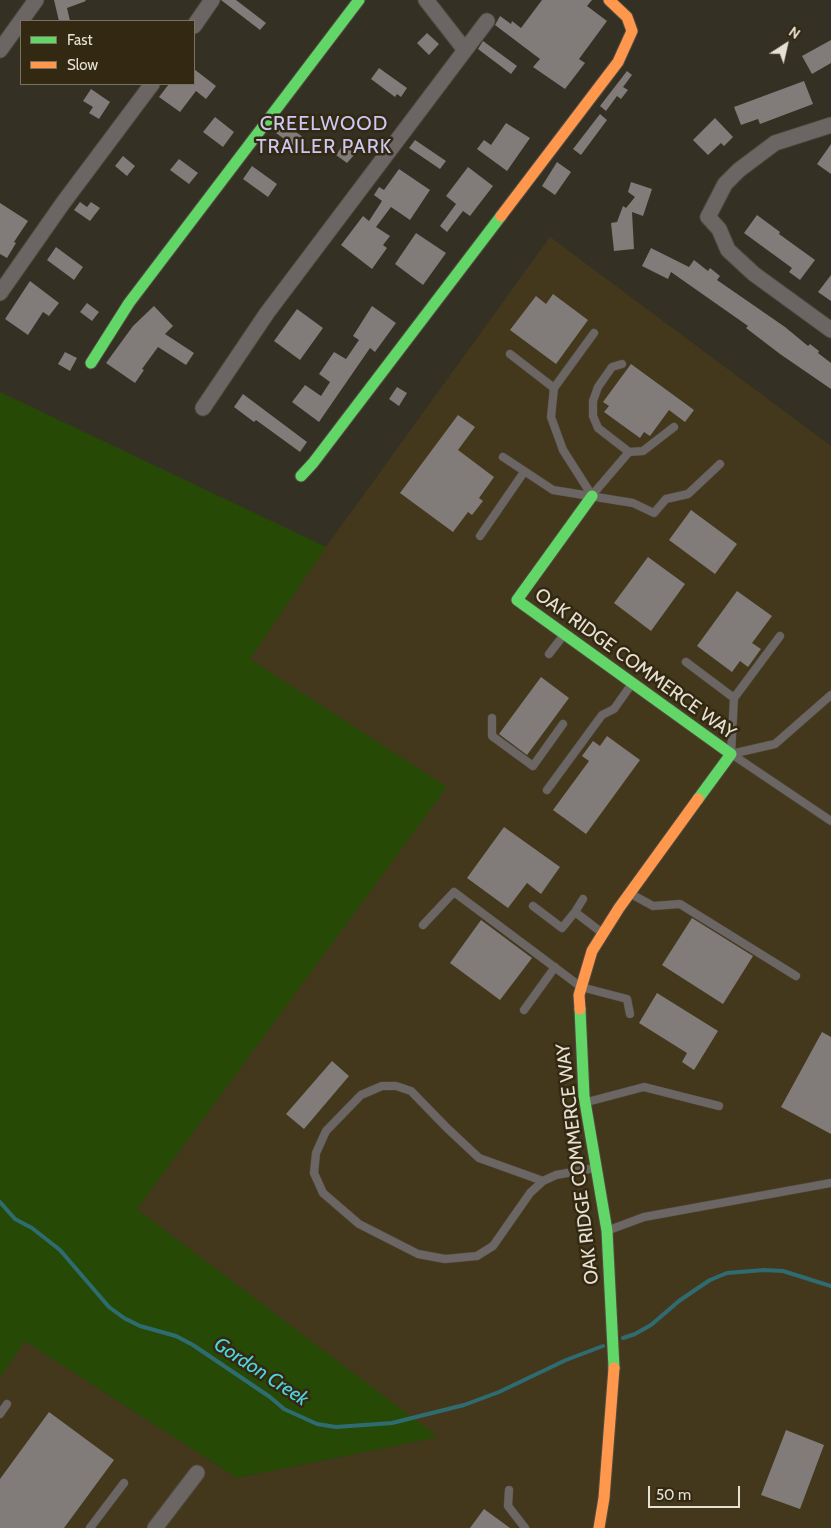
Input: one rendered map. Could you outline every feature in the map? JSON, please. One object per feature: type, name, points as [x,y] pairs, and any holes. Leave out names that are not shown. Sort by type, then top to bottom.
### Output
[{"type":"street","points":[[22,20],[36,0]]},
{"type":"street","points":[[195,25],[212,0]]},
{"type":"street","points":[[91,363],[129,303],[359,0]]},
{"type":"street","points":[[426,0],[465,50]]},
{"type":"street","points":[[301,476],[618,62],[630,40],[632,31],[627,17],[610,0]]},
{"type":"street","points":[[204,408],[268,313],[487,21]]},
{"type":"street","points":[[0,50],[20,22]]},
{"type":"street","points":[[0,293],[62,203],[151,85]]},
{"type":"street","points":[[831,125],[775,143],[739,170],[725,184],[708,217],[719,229],[728,250],[754,274],[831,330]]},
{"type":"street","name":"OAK RIDGE COMMERCE WAY","points":[[592,496],[517,600],[731,754],[629,893],[603,933],[592,951],[579,995],[585,1102],[607,1231],[614,1365],[604,1498],[599,1528]]},
{"type":"street","points":[[155,1528],[197,1473]]},
{"type":"lane","points":[[592,496],[563,450],[551,417],[554,388],[594,333]]},
{"type":"lane","points":[[510,354],[554,388]]},
{"type":"lane","points":[[622,364],[612,367],[598,387],[593,401],[593,416],[598,428],[629,452],[643,451],[674,427]]},
{"type":"lane","points":[[592,496],[629,452]]},
{"type":"lane","points":[[504,457],[552,490],[633,503],[654,513],[666,499],[688,494],[720,464]]},
{"type":"lane","points":[[480,536],[524,472]]},
{"type":"lane","points":[[549,654],[564,634]]},
{"type":"lane","points":[[731,754],[734,698],[780,636]]},
{"type":"lane","points":[[686,662],[734,698]]},
{"type":"lane","points":[[547,790],[602,715],[614,709],[632,683]]},
{"type":"lane","points":[[731,754],[775,744],[831,695]]},
{"type":"lane","points":[[492,718],[492,736],[533,766],[563,724]]},
{"type":"lane","points":[[731,754],[831,821]]},
{"type":"lane","points":[[423,925],[454,892],[581,987],[627,999],[630,1014]]},
{"type":"lane","points":[[629,893],[653,906],[680,904],[796,976]]},
{"type":"lane","points":[[533,906],[562,928],[583,899]]},
{"type":"lane","points":[[575,912],[603,933]]},
{"type":"lane","points":[[524,1010],[555,968]]},
{"type":"lane","points":[[543,1181],[479,1158],[411,1091],[396,1086],[382,1086],[361,1095],[326,1131],[316,1153],[314,1173],[323,1194],[358,1224],[418,1254],[445,1260],[477,1256],[493,1246],[530,1193],[543,1181],[556,1175],[597,1168]]},
{"type":"lane","points":[[585,1102],[644,1087],[719,1106]]},
{"type":"lane","points":[[607,1231],[644,1217],[831,1183]]},
{"type":"lane","points":[[0,1414],[7,1404]]},
{"type":"lane","points":[[90,1528],[124,1483]]},
{"type":"lane","points":[[509,1490],[508,1506],[525,1528]]},
{"type":"shaded area","points":[[550,237],[831,446],[831,1528],[0,1528],[0,1377],[25,1341],[237,1478],[437,1437],[137,1209],[446,787],[250,659],[326,547]]},
{"type":"green space","points":[[0,392],[326,547],[250,659],[447,787],[137,1209],[438,1437],[237,1478],[25,1341],[0,1377]]},
{"type":"building","points":[[54,0],[86,1],[67,8],[70,20],[59,20]]},
{"type":"building","points":[[221,0],[236,0],[266,23],[260,30]]},
{"type":"building","points":[[542,0],[592,0],[587,6],[607,21],[579,59],[585,63],[565,89],[533,67],[540,59],[495,25],[500,16],[511,24],[512,21],[521,28]]},
{"type":"building","points":[[427,33],[439,44],[429,55],[417,43]]},
{"type":"building","points":[[831,40],[831,63],[812,74],[802,56]]},
{"type":"building","points":[[483,41],[517,66],[511,74],[478,49]]},
{"type":"building","points":[[379,68],[407,88],[401,97],[397,94],[395,97],[371,79]]},
{"type":"building","points":[[195,70],[216,86],[206,99],[196,91],[180,112],[159,97],[168,85],[195,85]]},
{"type":"building","points":[[627,71],[632,75],[623,87],[628,90],[621,99],[617,96],[606,111],[600,106]]},
{"type":"building","points":[[804,81],[813,104],[760,124],[758,119],[741,125],[734,107]]},
{"type":"building","points":[[91,89],[110,102],[99,119],[89,113],[93,107],[83,101]]},
{"type":"building","points":[[600,114],[607,120],[581,155],[573,149]]},
{"type":"building","points":[[215,117],[234,132],[223,147],[203,132]]},
{"type":"building","points":[[715,118],[733,137],[724,146],[721,143],[708,155],[693,140]]},
{"type":"building","points":[[283,123],[303,137],[295,147],[276,133]]},
{"type":"building","points":[[506,123],[530,138],[507,171],[477,149],[484,140],[491,145]]},
{"type":"building","points":[[415,140],[446,161],[440,169],[409,148]]},
{"type":"building","points":[[831,144],[831,174],[817,164]]},
{"type":"building","points":[[343,145],[355,154],[347,163],[336,155]]},
{"type":"building","points":[[123,156],[135,166],[127,176],[115,166]]},
{"type":"building","points":[[179,159],[198,173],[189,184],[170,170]]},
{"type":"building","points":[[557,162],[571,172],[555,195],[542,186]]},
{"type":"building","points":[[252,166],[277,184],[268,197],[243,179]]},
{"type":"building","points":[[468,167],[493,186],[470,216],[463,211],[447,232],[440,226],[456,204],[446,196]]},
{"type":"building","points":[[399,169],[430,190],[410,220],[391,207],[376,227],[390,236],[383,245],[387,248],[372,269],[341,245],[363,216],[369,221],[382,201],[374,195],[379,187],[384,190]]},
{"type":"building","points":[[631,182],[652,189],[643,216],[632,212],[634,249],[614,251],[611,223],[617,222],[623,206],[626,208],[635,197],[628,192]]},
{"type":"building","points":[[80,202],[87,207],[91,202],[100,208],[90,221],[74,210]]},
{"type":"building","points":[[0,203],[28,221],[14,242],[16,243],[7,258],[0,254]]},
{"type":"building","points":[[757,215],[780,232],[779,234],[815,260],[800,280],[789,272],[792,268],[744,233]]},
{"type":"building","points":[[416,233],[446,253],[423,285],[395,264]]},
{"type":"building","points":[[56,247],[83,267],[74,280],[47,260]]},
{"type":"building","points":[[651,248],[689,267],[694,260],[708,271],[710,268],[720,276],[717,280],[785,327],[808,346],[810,344],[819,351],[818,353],[831,363],[831,389],[780,354],[746,328],[748,326],[671,272],[668,279],[642,266]]},
{"type":"building","points":[[831,275],[831,301],[818,292]]},
{"type":"building","points":[[30,281],[59,303],[49,316],[43,312],[28,335],[5,319]]},
{"type":"building","points":[[553,294],[588,320],[556,364],[510,330],[536,296],[546,304]]},
{"type":"building","points":[[87,303],[99,312],[92,321],[80,312]]},
{"type":"building","points":[[154,306],[173,326],[165,334],[194,353],[186,365],[158,347],[142,369],[144,370],[135,383],[106,363],[133,326]]},
{"type":"building","points":[[372,306],[396,323],[375,352],[370,348],[319,422],[292,402],[305,385],[321,396],[330,382],[319,374],[334,352],[346,359],[359,340],[353,336]]},
{"type":"building","points":[[297,309],[323,328],[300,360],[274,341]]},
{"type":"building","points":[[65,352],[77,358],[70,371],[58,364]]},
{"type":"building","points":[[631,364],[694,410],[685,422],[669,410],[650,436],[644,432],[640,438],[604,412],[609,406],[603,402]]},
{"type":"building","points":[[397,387],[407,393],[399,406],[389,399]]},
{"type":"building","points":[[243,394],[307,442],[300,452],[256,420],[254,422],[234,407]]},
{"type":"building","points":[[458,415],[475,427],[458,450],[494,477],[479,498],[483,501],[472,515],[468,512],[453,532],[400,493]]},
{"type":"building","points":[[691,510],[737,544],[715,574],[669,540]]},
{"type":"building","points":[[648,557],[685,584],[651,631],[614,603]]},
{"type":"building","points":[[737,591],[772,616],[752,643],[761,649],[748,667],[740,661],[732,672],[697,646]]},
{"type":"building","points":[[541,677],[569,698],[527,755],[499,734]]},
{"type":"building","points":[[607,736],[640,760],[586,834],[553,810],[589,761],[582,756],[593,741],[600,746]]},
{"type":"building","points":[[504,827],[560,867],[541,894],[527,883],[508,908],[467,878]]},
{"type":"building","points":[[692,918],[753,956],[723,1004],[662,965]]},
{"type":"building","points":[[481,920],[532,958],[500,1000],[450,963]]},
{"type":"building","points":[[657,993],[718,1031],[694,1070],[682,1062],[687,1053],[639,1023]]},
{"type":"building","points":[[822,1032],[831,1037],[831,1134],[781,1107]]},
{"type":"building","points":[[332,1061],[349,1076],[304,1129],[286,1114]]},
{"type":"building","points":[[49,1412],[114,1460],[64,1528],[0,1528],[0,1479]]},
{"type":"building","points":[[786,1430],[824,1445],[800,1509],[761,1495]]},
{"type":"building","points":[[484,1509],[510,1528],[470,1528]]},
{"type":"waterway","name":"Gordon Creek","points":[[0,1202],[15,1219],[32,1228],[60,1250],[109,1307],[124,1318],[140,1326],[176,1336],[193,1345],[270,1397],[284,1409],[317,1424],[336,1427],[392,1423],[464,1405],[499,1392],[566,1360],[603,1346]]},
{"type":"waterway","name":"Gordon Creek","points":[[623,1338],[651,1325],[695,1290],[710,1280],[727,1273],[764,1270],[783,1271],[831,1286]]},
{"type":"traffic: fast","points":[[91,363],[129,303],[359,0]]},
{"type":"traffic: fast","points":[[301,476],[313,463],[501,216]]},
{"type":"traffic: fast","points":[[592,496],[517,600],[731,754],[698,799]]},
{"type":"traffic: fast","points":[[580,1009],[584,1096],[607,1231],[614,1368]]},
{"type":"traffic: slow","points":[[501,216],[618,62],[632,31],[627,17],[609,0]]},
{"type":"traffic: slow","points":[[580,1009],[579,995],[592,951],[619,908],[698,799]]},
{"type":"traffic: slow","points":[[599,1528],[604,1498],[614,1368]]},
{"type":"district","name":"CREELWOOD TRAILER PARK","points":[[324,136]]}]
